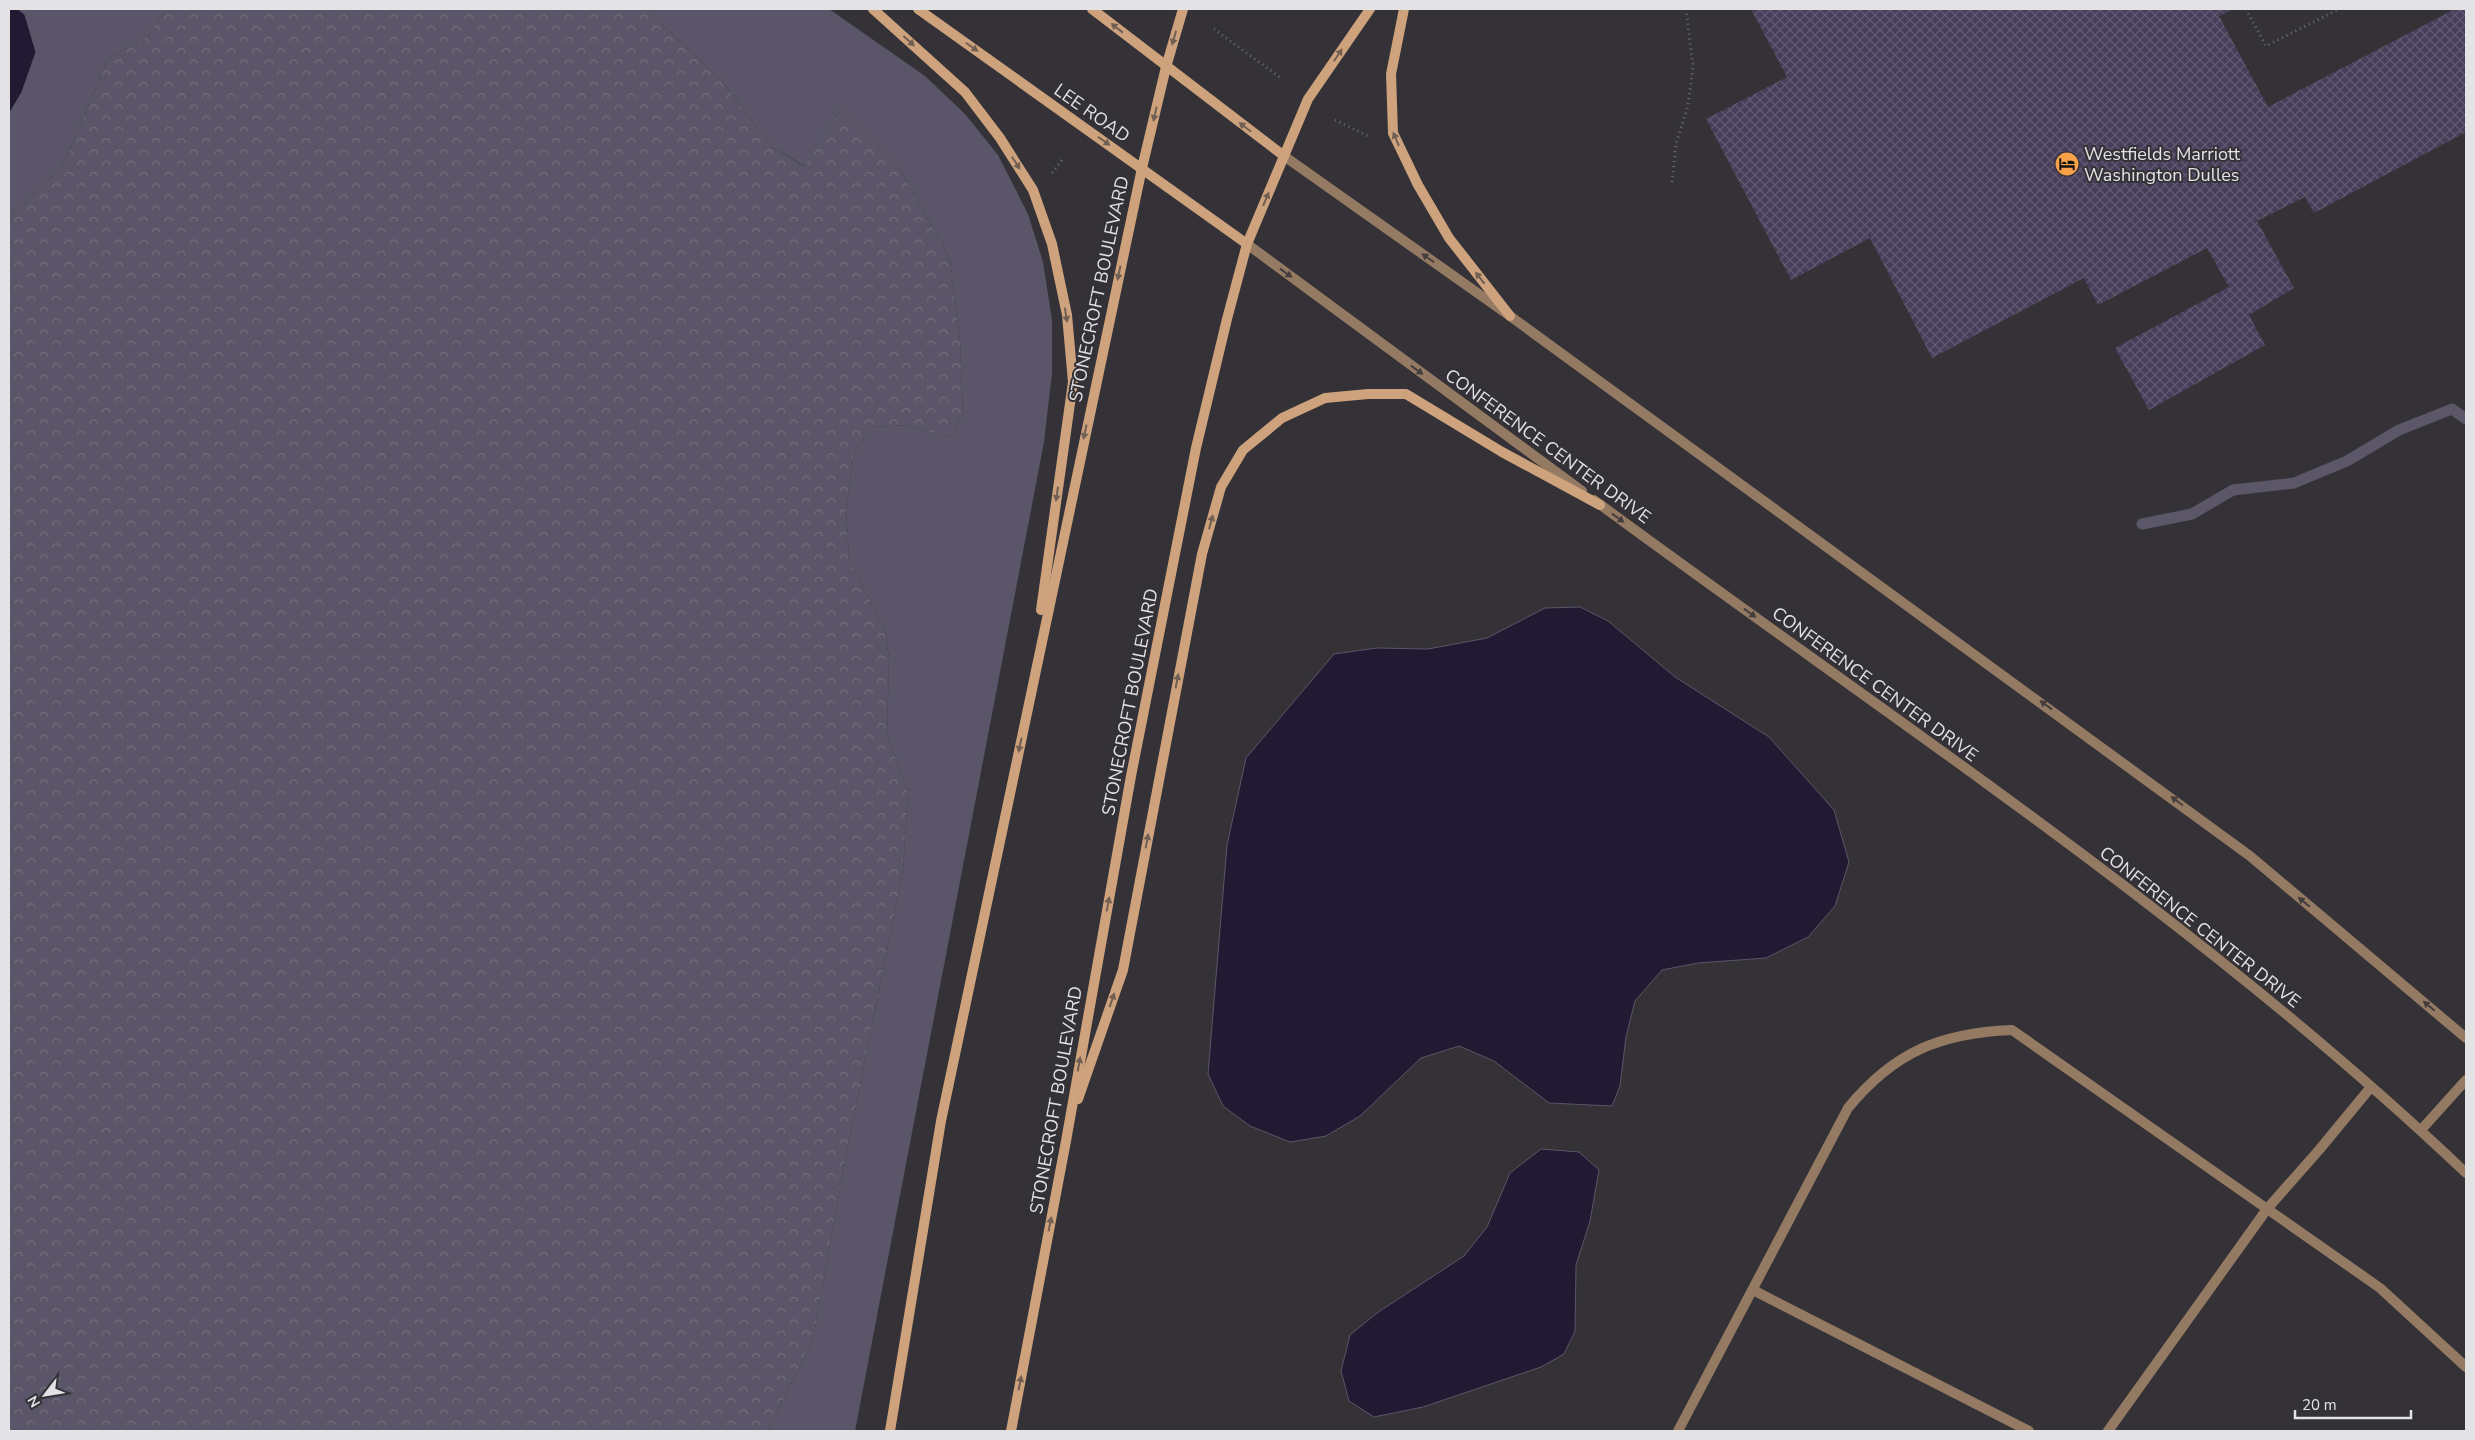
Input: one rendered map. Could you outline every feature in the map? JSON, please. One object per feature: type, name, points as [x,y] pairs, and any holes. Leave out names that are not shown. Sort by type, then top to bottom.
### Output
[{"type":"main road","points":[[872,9],[965,92],[1000,138],[1033,190],[1054,253],[1067,315],[1073,382],[1026,715]]},
{"type":"main road","name":"LEE ROAD","points":[[918,9],[1247,244]]},
{"type":"main road","points":[[1092,9],[1284,156]]},
{"type":"main road","name":"STONECROFT BOULEVARD","points":[[890,1431],[941,1121],[1142,168],[1166,67],[1183,9]]},
{"type":"main road","name":"STONECROFT BOULEVARD","points":[[1011,1431],[1131,776],[1196,448],[1247,244],[1308,99],[1370,9]]},
{"type":"main road","points":[[1404,9],[1391,74],[1393,134],[1418,185],[1450,238],[1510,316]]},
{"type":"main road","points":[[1068,1128],[1122,970],[1202,554],[1220,487],[1243,450],[1282,418],[1325,398],[1368,394],[1406,394],[1502,452],[1600,505]]},
{"type":"street","points":[[1284,156],[1510,316],[2250,856],[2466,1038]]},
{"type":"street","name":"CONFERENCE CENTER DRIVE","points":[[1247,244],[1600,505],[2070,846],[2263,995],[2372,1087],[2466,1173]]},
{"type":"street","points":[[1678,1431],[1848,1108],[1867,1086],[1917,1049],[1949,1038],[1981,1031],[2012,1030],[2380,1288],[2466,1367]]},
{"type":"street","points":[[2421,1130],[2466,1080]]},
{"type":"street","points":[[2108,1431],[2267,1209],[2351,1114],[2372,1087]]},
{"type":"street","points":[[1753,1290],[2029,1431]]},
{"type":"path","points":[[1672,182],[1676,144],[1688,106],[1693,66],[1686,9]]},
{"type":"path","points":[[2246,9],[2266,46],[2339,9]]},
{"type":"path","points":[[1214,28],[1282,79]]},
{"type":"path","points":[[1335,120],[1372,139]]},
{"type":"green space","points":[[18,9],[166,9],[149,35],[108,59],[63,166],[9,218],[9,114],[22,92],[25,15]]},
{"type":"green space","points":[[166,9],[646,9],[722,81],[772,147],[804,166],[840,110],[901,171],[950,259],[960,342],[963,413],[950,438],[906,425],[873,427],[854,452],[846,509],[849,559],[885,631],[889,659],[887,735],[908,792],[903,870],[845,1161],[813,1339],[768,1431],[9,1431],[9,218],[63,166],[108,59],[149,35]]},
{"type":"green space","points":[[646,9],[829,9],[925,76],[965,114],[998,155],[1028,214],[1043,262],[1052,320],[1052,373],[1044,442],[855,1431],[768,1431],[813,1339],[845,1161],[903,870],[908,792],[887,735],[889,659],[885,631],[849,559],[846,509],[854,452],[873,427],[906,425],[950,438],[963,413],[960,342],[950,259],[901,171],[840,110],[805,166],[772,147],[722,81]]},
{"type":"shaded area","points":[[9,9],[18,9],[25,15],[36,52],[22,92],[9,114]]},
{"type":"shaded area","points":[[1580,607],[1608,621],[1675,677],[1769,737],[1834,810],[1849,862],[1835,906],[1808,937],[1766,958],[1698,963],[1662,970],[1635,1001],[1626,1037],[1620,1086],[1612,1106],[1549,1103],[1494,1061],[1459,1046],[1421,1058],[1360,1116],[1326,1136],[1290,1142],[1250,1126],[1223,1106],[1208,1074],[1227,845],[1246,758],[1334,654],[1377,648],[1428,649],[1487,638],[1545,608]]},
{"type":"shaded area","points":[[1541,1149],[1579,1152],[1599,1170],[1590,1221],[1576,1265],[1575,1331],[1564,1354],[1541,1367],[1423,1407],[1374,1417],[1349,1401],[1341,1371],[1350,1335],[1377,1313],[1464,1256],[1487,1227],[1510,1173]]},
{"type":"building","name":"Westfields Marriott Washington Dulles","points":[[1751,9],[2233,9],[2219,16],[2268,107],[2455,9],[2466,9],[2466,132],[2314,213],[2305,197],[2257,221],[2294,288],[2249,315],[2265,345],[2149,410],[2115,348],[2229,287],[2207,248],[2098,305],[2084,278],[1932,358],[1870,238],[1791,280],[1706,119],[1787,77]]},
{"type":"waterway","points":[[2142,524],[2192,514],[2233,490],[2294,483],[2347,461],[2399,430],[2452,409],[2466,419]]},
{"type":"place","name":"Westfields Marriott Washington Dulles","points":[[2067,164]]}]
